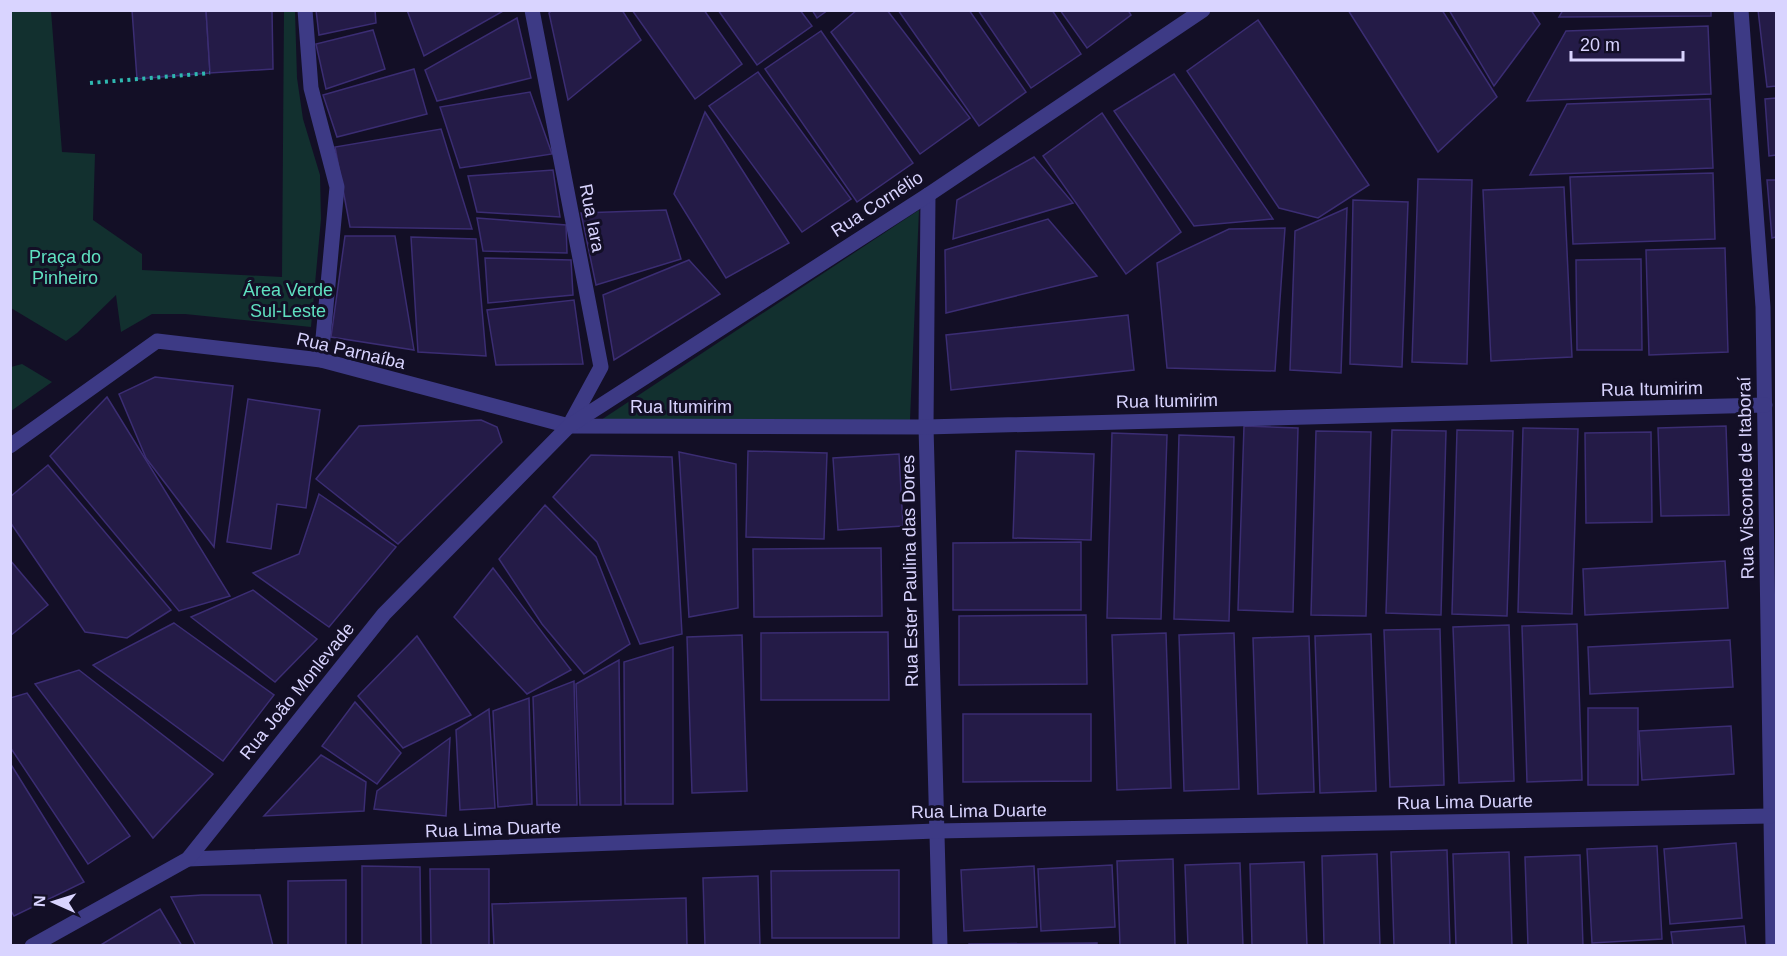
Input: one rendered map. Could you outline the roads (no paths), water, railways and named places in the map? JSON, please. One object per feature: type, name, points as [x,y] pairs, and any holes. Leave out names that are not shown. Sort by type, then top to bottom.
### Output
[{"type":"street","points":[[305,10],[311,87],[337,187],[321,360]]},
{"type":"street","name":"Rua Iara","points":[[532,10],[601,367],[569,426]]},
{"type":"street","name":"Rua Cornélio","points":[[569,426],[927,195],[1203,10]]},
{"type":"street","name":"Rua Visconde de Itaboraí","points":[[1741,10],[1770,305],[1765,405],[1773,945]]},
{"type":"street","name":"Rua Ester Paulina das Dores","points":[[927,195],[926,427],[940,945]]},
{"type":"street","name":"Rua Parnaíba","points":[[10,446],[157,341],[321,360],[569,426]]},
{"type":"street","name":"Rua Itumirim","points":[[569,426],[926,427],[1765,405]]},
{"type":"street","name":"Rua João Monlevade","points":[[32,945],[188,859],[384,614],[569,426]]},
{"type":"street","name":"Rua Lima Duarte","points":[[188,859],[936,831],[1770,816]]},
{"type":"park label","name":"Praça do Pinheiro","points":[[65,267]]},
{"type":"park label","name":"Área Verde Sul-Leste","points":[[288,300]]}]
